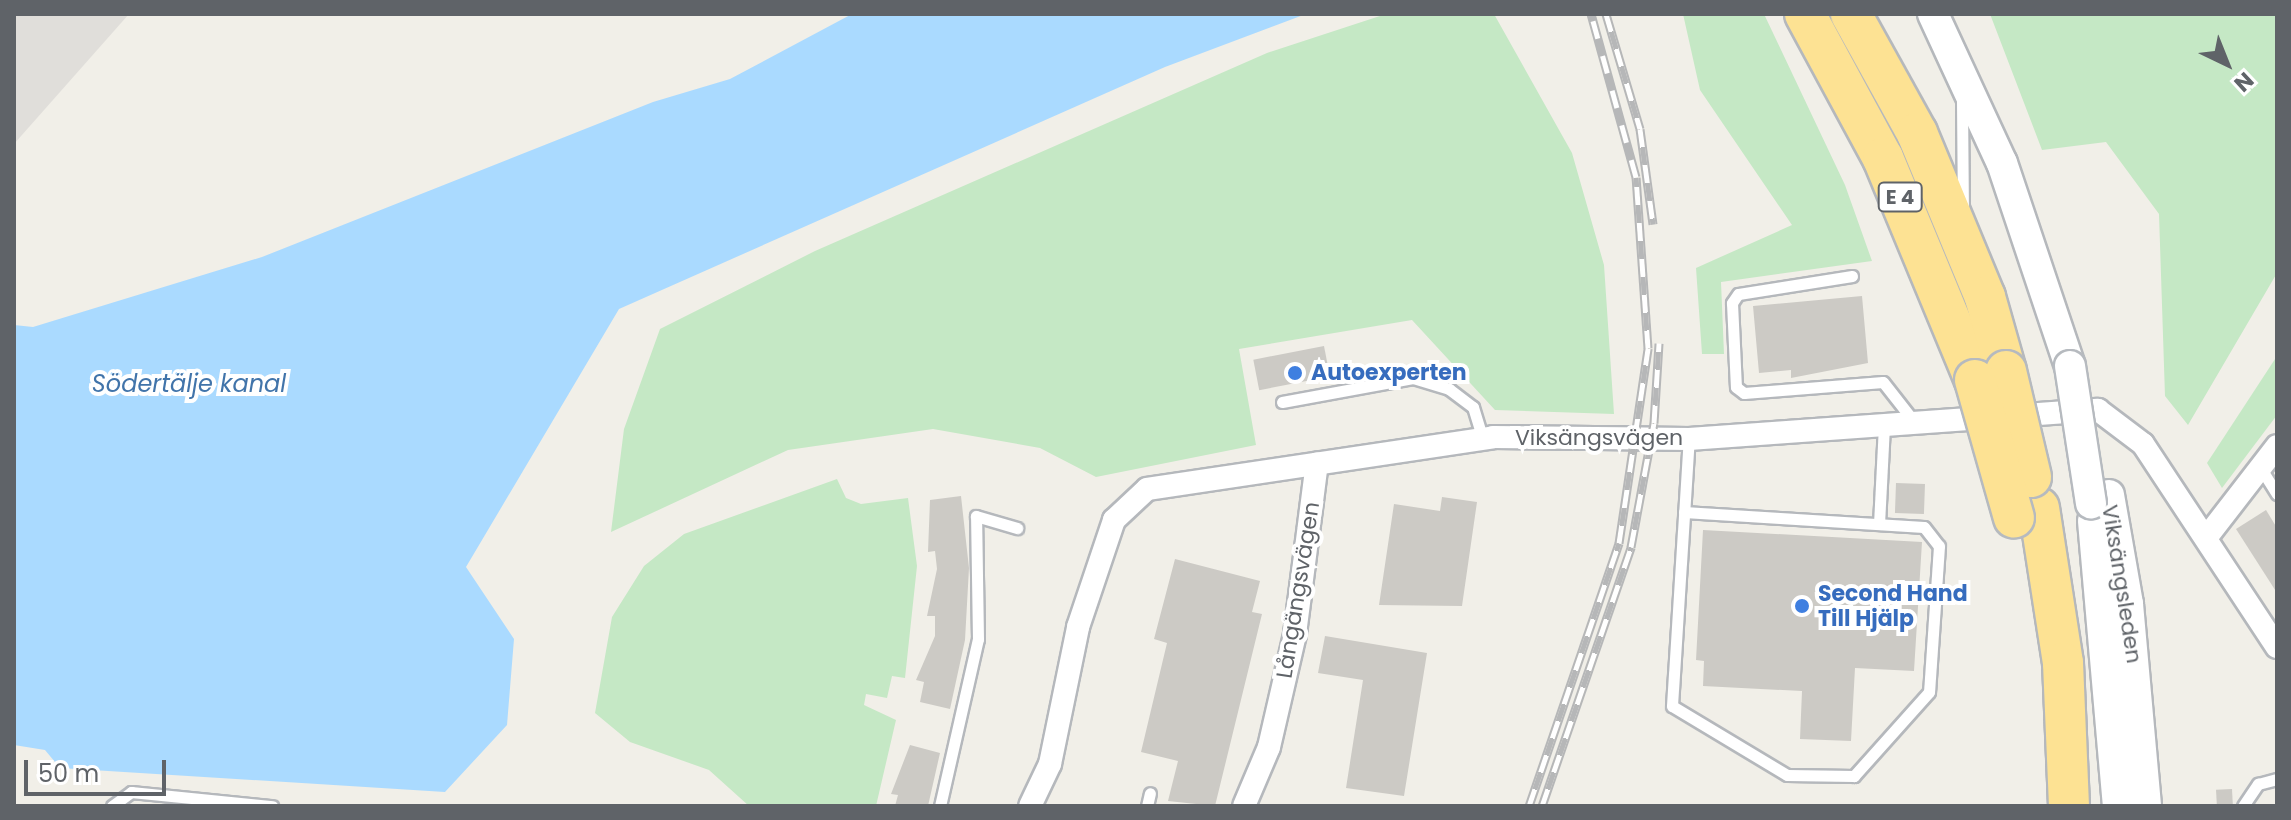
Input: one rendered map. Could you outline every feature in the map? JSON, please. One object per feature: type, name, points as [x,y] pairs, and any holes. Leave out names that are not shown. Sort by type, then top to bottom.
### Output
[{"type":"highway","name":"E 4","points":[[1851,14],[1917,133],[1964,244],[1990,375],[2063,663],[2069,806]]},
{"type":"highway","name":"E 4","points":[[1807,18],[1883,158],[1990,375]]},
{"type":"highway","name":"E 4","points":[[2026,513],[2042,806]]},
{"type":"main road","name":"Viksängsleden","points":[[1933,14],[2002,163],[2070,366],[2128,604],[2146,806]]},
{"type":"main road","name":"Viksängsleden","points":[[2100,499],[2113,676],[2118,806]]},
{"type":"street","name":"Viksängsvägen","points":[[1030,806],[1050,764],[1078,627],[1114,520],[1147,489],[1483,439],[1689,439],[2098,410],[2143,444],[2277,647]]},
{"type":"street","points":[[2206,538],[2277,446]]},
{"type":"street","name":"Långängsvägen","points":[[1244,806],[1269,747],[1295,634],[1317,463]]},
{"type":"lane","points":[[1959,66],[1964,244]]},
{"type":"lane","points":[[1852,276],[1738,294],[1732,303],[1736,387],[1744,393],[1883,382],[1915,423]]},
{"type":"lane","points":[[1282,402],[1413,378],[1449,389],[1473,407],[1483,439]]},
{"type":"lane","points":[[1879,524],[1884,426]]},
{"type":"lane","points":[[1684,512],[1924,527],[1939,546],[1929,692],[1854,776],[1787,775],[1672,706],[1684,512],[1689,439]]},
{"type":"lane","points":[[2260,467],[2277,494]]},
{"type":"lane","points":[[940,806],[978,639],[976,516],[1017,528]]},
{"type":"lane","points":[[2243,806],[2258,784],[2277,780]]},
{"type":"lane","points":[[112,806],[131,792],[272,806]]},
{"type":"lane","points":[[1147,806],[1150,793]]},
{"type":"shaded area","points":[[14,14],[129,14],[14,144]]},
{"type":"green space","points":[[1386,14],[1494,14],[1572,153],[1604,265],[1614,414],[1495,410],[1412,320],[1239,349],[1256,445],[1096,477],[1040,448],[933,429],[788,450],[611,532],[624,429],[660,329],[815,251],[1267,53]]},
{"type":"green space","points":[[1683,14],[1764,14],[1845,185],[1872,261],[1721,282],[1724,354],[1702,354],[1696,268],[1792,225],[1700,90]]},
{"type":"green space","points":[[1990,14],[2277,14],[2277,273],[2188,425],[2165,396],[2159,214],[2106,142],[2042,150]]},
{"type":"green space","points":[[2277,356],[2277,415],[2222,488],[2207,463]]},
{"type":"green space","points":[[837,479],[846,498],[861,504],[908,498],[917,566],[905,678],[892,676],[887,698],[866,694],[864,705],[896,720],[876,806],[749,806],[709,770],[630,742],[595,713],[612,617],[644,566],[684,534]]},
{"type":"water","name":"Södertälje kanal","points":[[852,14],[1306,14],[1165,67],[619,309],[466,567],[514,639],[507,725],[445,792],[60,768],[45,750],[14,745],[14,325],[33,327],[262,257],[653,102],[730,79]]},
{"type":"building","points":[[1862,296],[1868,363],[1791,378],[1791,370],[1759,373],[1753,306]]},
{"type":"building","points":[[1324,346],[1330,376],[1259,390],[1253,360]]},
{"type":"building","points":[[1896,483],[1925,484],[1924,514],[1895,513]]},
{"type":"building","points":[[961,496],[969,568],[965,640],[950,709],[920,702],[924,682],[916,680],[935,636],[935,616],[927,616],[937,569],[935,551],[928,552],[930,500]]},
{"type":"building","points":[[1442,497],[1477,502],[1462,606],[1379,605],[1394,504],[1440,511]]},
{"type":"building","points":[[2266,510],[2277,528],[2277,593],[2236,529]]},
{"type":"building","points":[[1703,530],[1922,542],[1914,671],[1855,668],[1851,741],[1800,739],[1802,691],[1703,686],[1704,661],[1696,660]]},
{"type":"building","points":[[1175,559],[1260,581],[1252,612],[1262,614],[1215,806],[1168,801],[1178,761],[1141,752],[1167,643],[1154,639]]},
{"type":"building","points":[[1325,636],[1427,653],[1404,796],[1346,788],[1363,680],[1318,673]]},
{"type":"building","points":[[910,745],[940,753],[928,806],[895,806],[898,795],[891,794]]},
{"type":"building","points":[[2232,789],[2233,806],[2217,806],[2216,790]]},
{"type":"railway","points":[[1529,806],[1619,543],[1648,348],[1636,177],[1591,14]]},
{"type":"railway","points":[[1606,14],[1640,129],[1653,224]]},
{"type":"railway","points":[[1542,806],[1631,547],[1654,423],[1659,343]]},
{"type":"place","name":"Autoexperten","points":[[1295,373]]},
{"type":"place","name":"Second Hand Till Hjälp","points":[[1802,606]]}]
